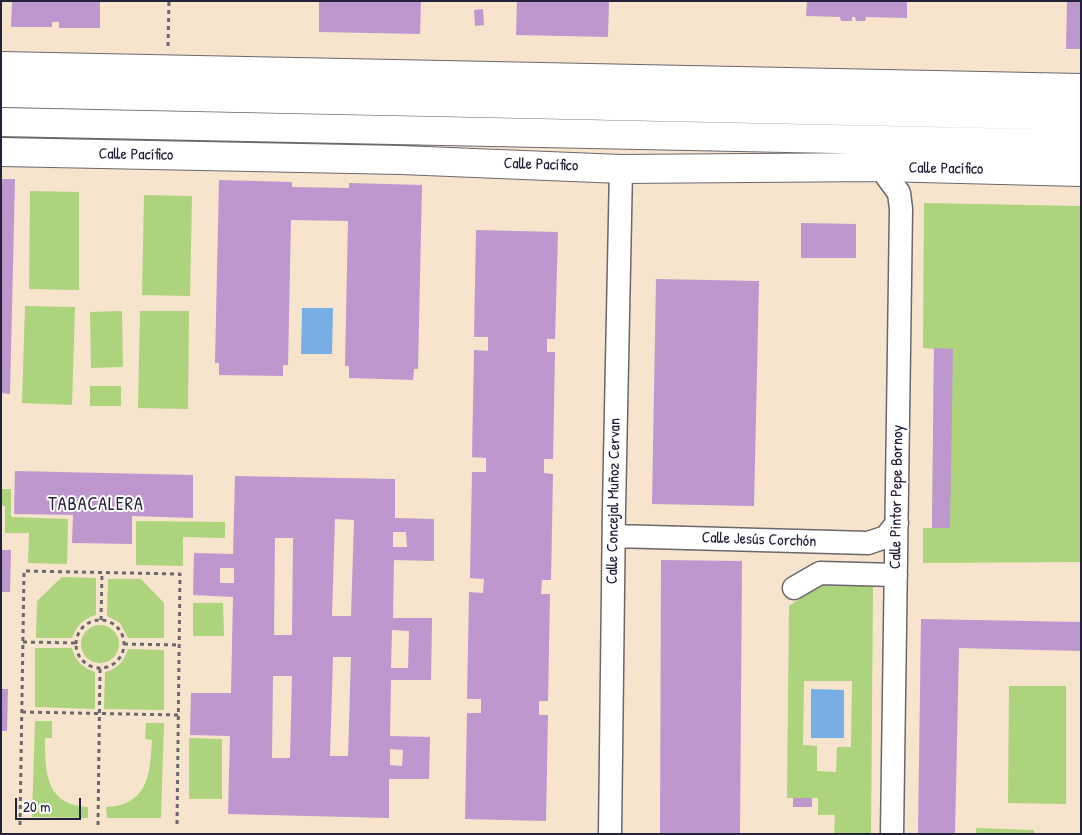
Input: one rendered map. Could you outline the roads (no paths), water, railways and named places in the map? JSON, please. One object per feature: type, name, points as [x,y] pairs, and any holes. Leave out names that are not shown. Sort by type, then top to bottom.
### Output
[{"type":"main road","points":[[1,66],[1081,88]]},
{"type":"main road","points":[[1,93],[1081,116]]},
{"type":"main road","name":"Calle Pacífico","points":[[1,122],[1081,144]]},
{"type":"main road","name":"Calle Pacífico","points":[[1,152],[401,160],[621,168],[880,167],[1081,172]]},
{"type":"street","name":"Calle Pintor Pepe Bornoy","points":[[880,167],[899,193],[901,209],[892,834]]},
{"type":"street","name":"Calle Concejal Muñoz Cervan","points":[[610,834],[621,168]]},
{"type":"street","name":"Calle Jesús Corchón","points":[[614,536],[868,543],[886,537],[897,523]]},
{"type":"street","points":[[794,588],[820,573],[896,576]]},
{"type":"water","points":[[302,308],[333,308],[332,354],[301,354]]},
{"type":"water","points":[[811,689],[844,690],[844,738],[811,738]]},
{"type":"district","name":"TABACALERA","points":[[96,505]]}]
